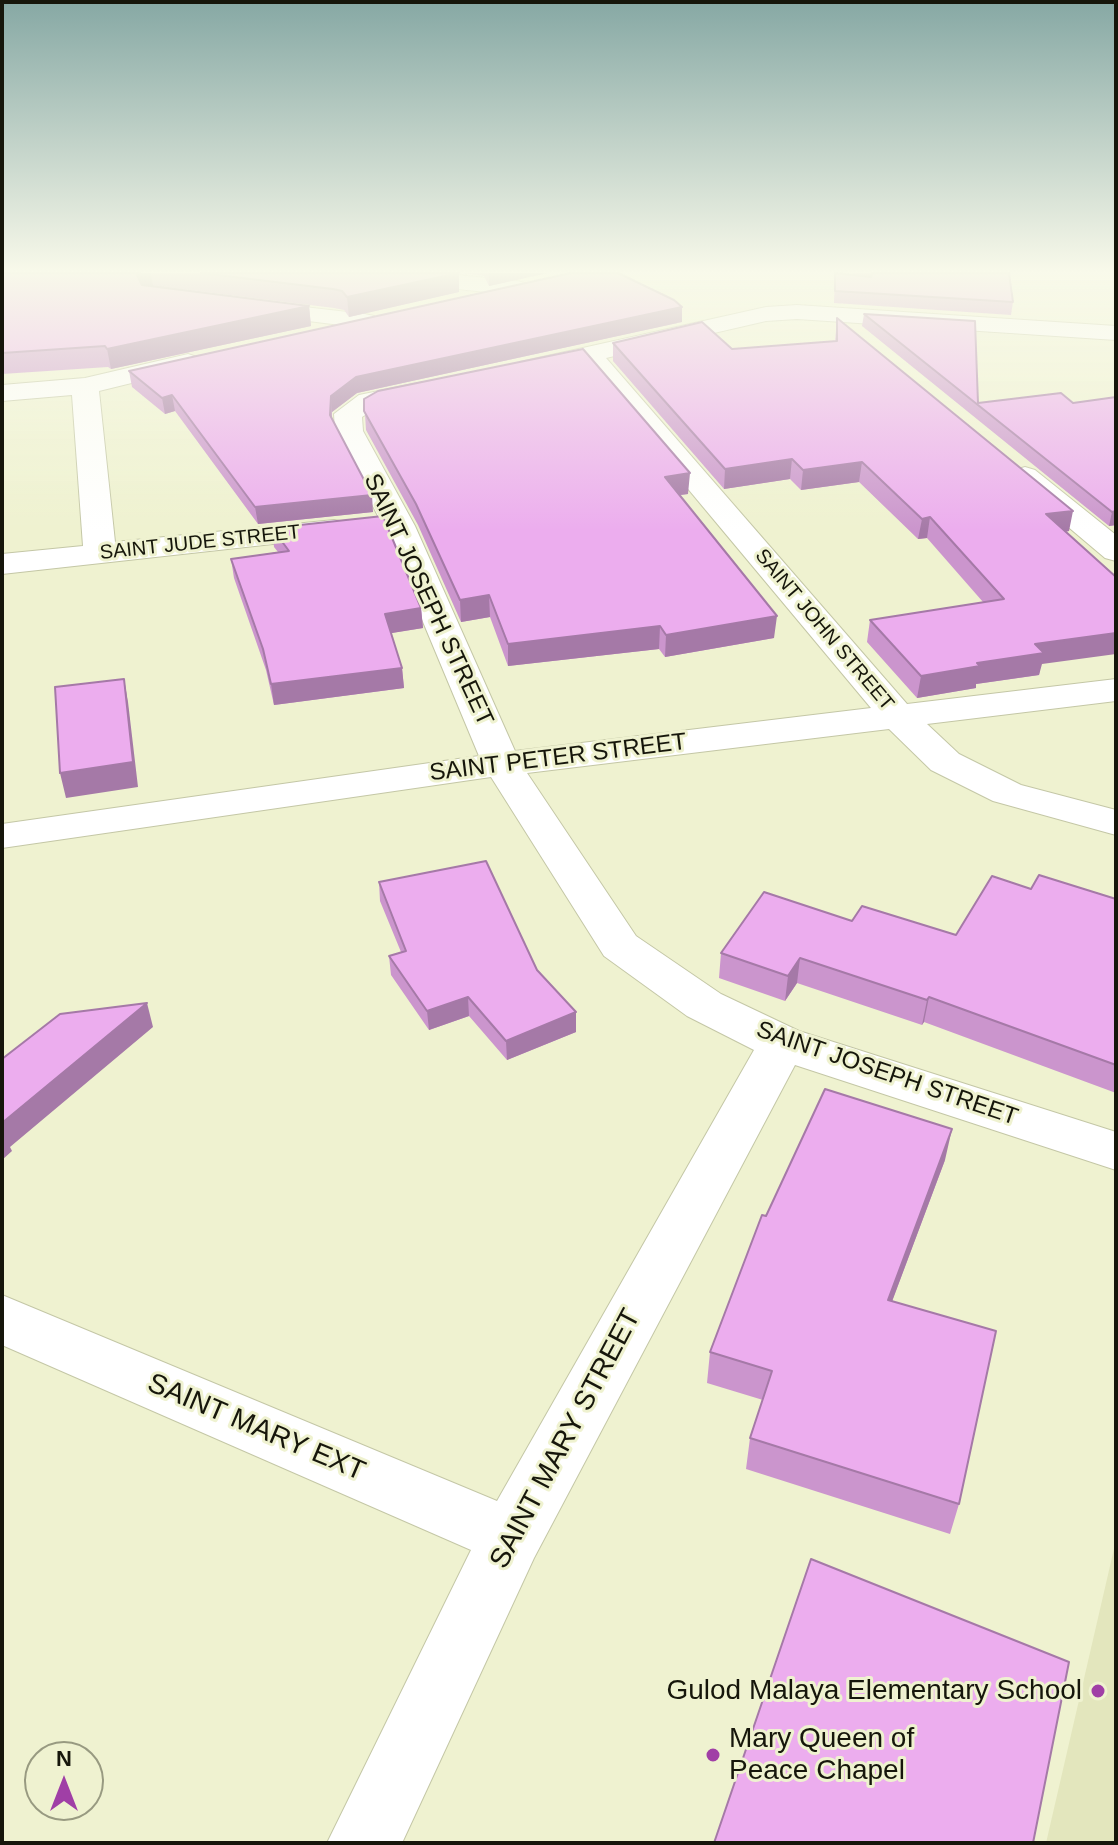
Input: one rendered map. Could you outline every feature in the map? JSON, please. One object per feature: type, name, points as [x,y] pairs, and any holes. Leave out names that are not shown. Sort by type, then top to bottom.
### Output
[{"type":"street","points":[[2,393],[85,386],[200,359]]},
{"type":"street","points":[[502,373],[570,359]]},
{"type":"street","name":"SAINT JOHN STREET","points":[[593,359],[897,716],[945,762],[1007,793],[1116,823]]},
{"type":"street","name":"SAINT JOSEPH STREET","points":[[458,382],[369,401],[348,414],[349,431],[397,522],[502,764],[620,946],[704,1005],[782,1043],[1116,1151]]},
{"type":"street","points":[[85,386],[100,553]]},
{"type":"street","points":[[1008,462],[1116,551]]},
{"type":"street","name":"SAINT JUDE STREET","points":[[2,564],[397,522]]},
{"type":"street","name":"SAINT PETER STREET","points":[[2,836],[502,764],[1116,690]]},
{"type":"street","name":"SAINT MARY STREET","points":[[364,1843],[511,1537],[782,1043]]},
{"type":"street","name":"SAINT MARY EXT","points":[[2,1319],[511,1537]]},
{"type":"shaded area","name":"Gulod Malaya Elementary School","points":[[1116,1540],[1116,1843],[1046,1843]]},
{"type":"building","points":[[183,359],[439,359],[356,377],[331,396],[330,415],[372,495],[255,507],[172,395],[162,398],[129,371]]},
{"type":"building","points":[[534,359],[592,359],[690,473],[665,477],[777,616],[666,635],[660,626],[508,644],[489,595],[460,600],[416,504],[364,411],[364,399],[378,391]]},
{"type":"building","points":[[627,359],[887,359],[1073,511],[1046,514],[1116,577],[1116,633],[1035,644],[1044,653],[977,663],[980,666],[921,676],[870,620],[1004,599],[930,517],[922,519],[862,462],[803,470],[792,459],[725,469]]},
{"type":"building","points":[[920,359],[976,359],[978,403],[1061,393],[1073,403],[1116,397],[1116,511],[1112,512]]},
{"type":"building","points":[[383,516],[421,608],[385,614],[402,668],[271,684],[263,649],[231,559],[289,551],[272,528]]},
{"type":"building","points":[[124,679],[133,762],[60,773],[55,687]]},
{"type":"building","points":[[486,861],[537,970],[576,1012],[506,1041],[468,997],[427,1011],[389,956],[406,951],[379,882]]},
{"type":"building","points":[[1039,875],[1116,899],[1116,1065],[929,997],[927,1000],[800,958],[788,976],[721,953],[764,892],[852,921],[862,906],[956,935],[992,876],[1031,889]]},
{"type":"building","points":[[147,1003],[2,1123],[2,1059],[60,1014]]},
{"type":"building","points":[[825,1089],[952,1129],[888,1300],[996,1331],[959,1504],[750,1438],[772,1371],[710,1352],[762,1215],[766,1216]]},
{"type":"building","points":[[811,1559],[1069,1662],[1033,1843],[714,1843]]},
{"type":"place","name":"Gulod Malaya Elementary School","points":[[1098,1691]]},
{"type":"place","name":"Mary Queen of Peace Chapel","points":[[713,1755]]}]
